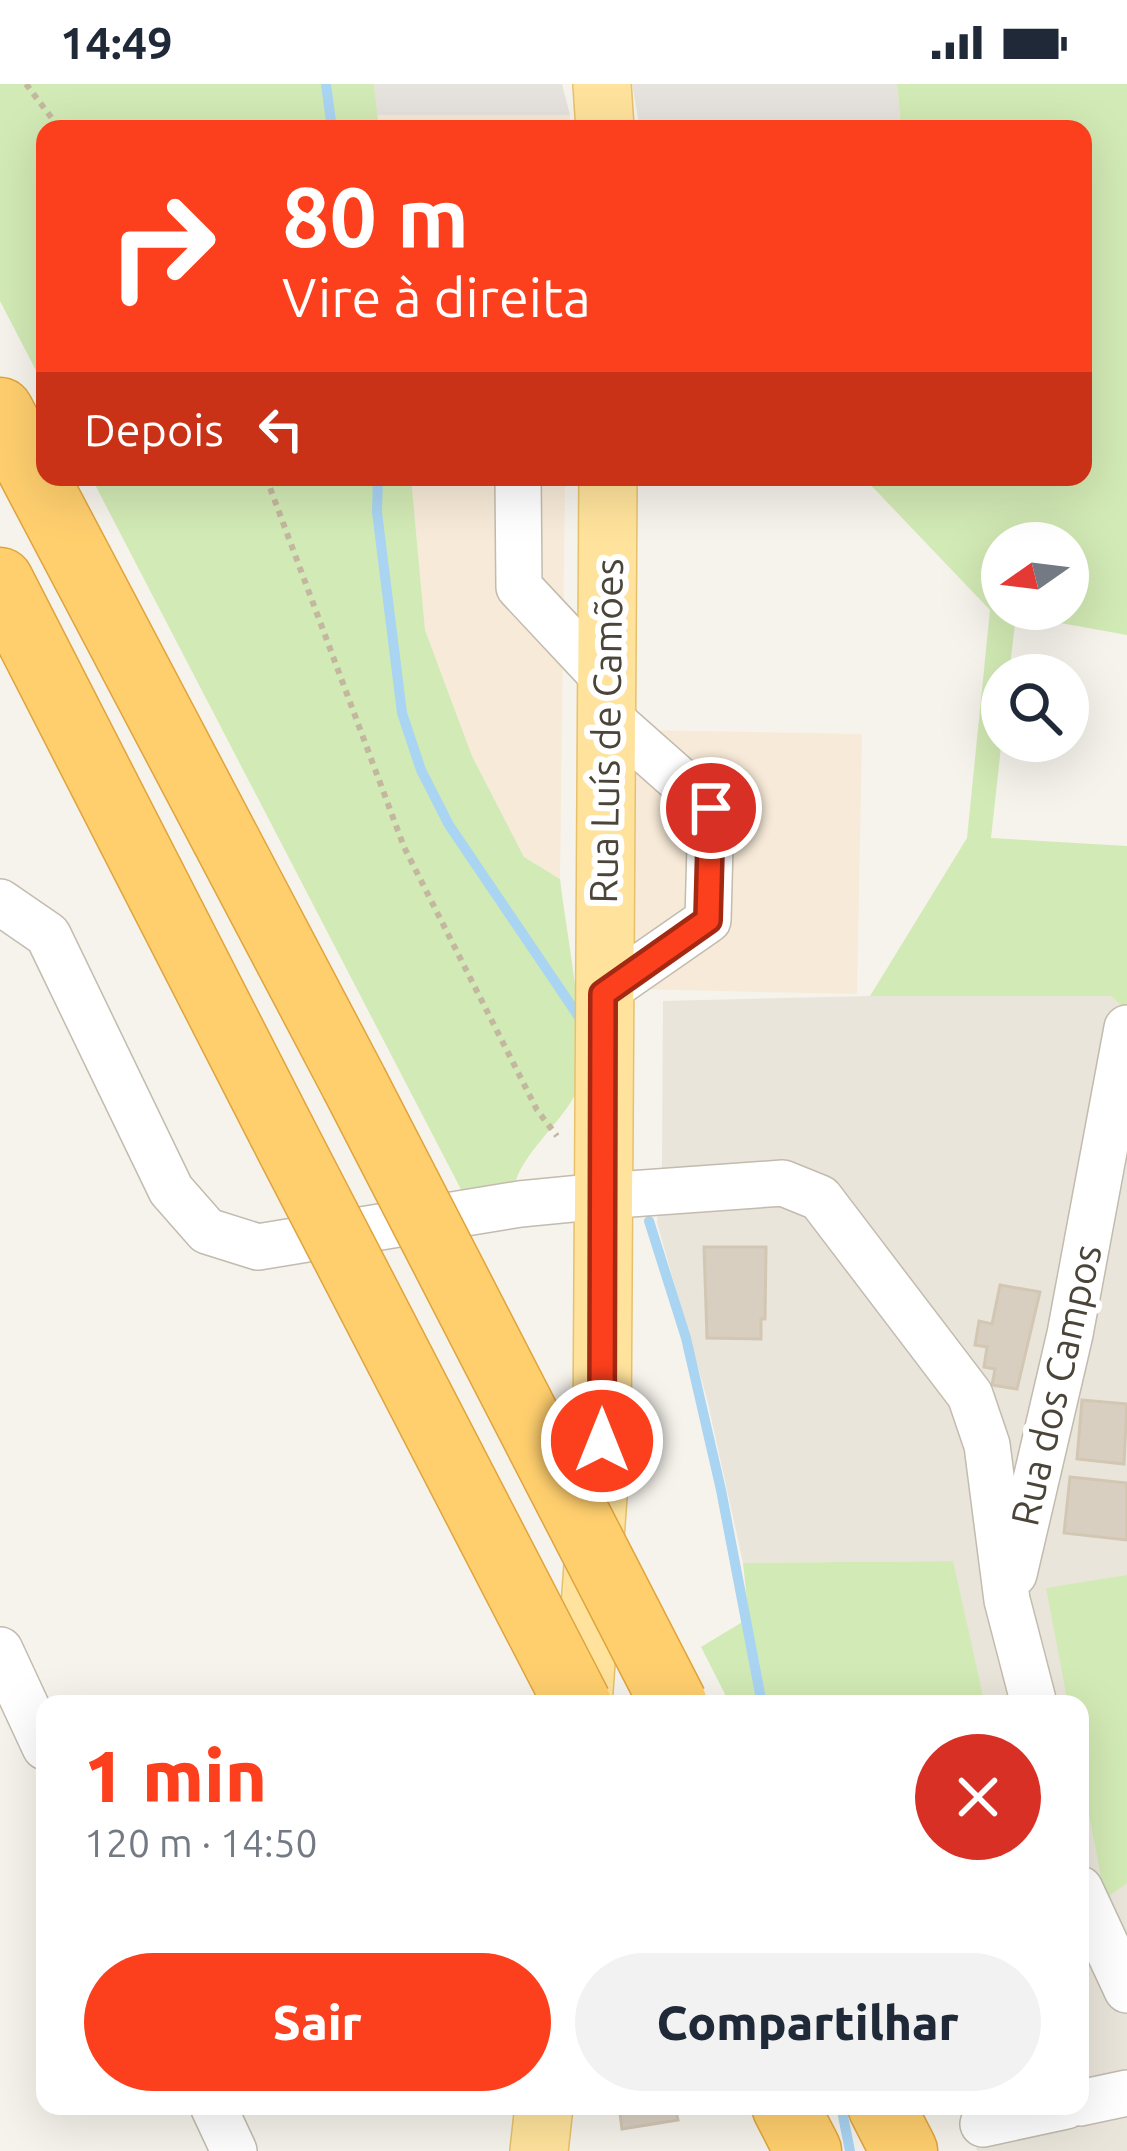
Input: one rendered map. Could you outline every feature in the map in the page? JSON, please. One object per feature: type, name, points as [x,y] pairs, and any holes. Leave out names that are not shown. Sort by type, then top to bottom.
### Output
[{"type":"highway","points":[[0,411],[36,479]]},
{"type":"highway","points":[[40,486],[669,1695]]},
{"type":"highway","points":[[0,581],[575,1695]]},
{"type":"highway","points":[[790,2115],[808,2151]]},
{"type":"highway","points":[[886,2115],[904,2151]]},
{"type":"main road","points":[[602,84],[604,120]]},
{"type":"main road","name":"Rua Luís de Camões","points":[[581,1695],[602,1441],[608,486]]},
{"type":"main road","points":[[539,2151],[543,2115]]},
{"type":"street","points":[[518,486],[518,587],[606,698],[711,808],[708,920],[603,994]]},
{"type":"street","points":[[0,902],[48,935],[171,1190],[207,1231],[259,1247],[520,1204],[602,1196],[783,1184],[820,1198],[970,1395],[987,1445],[1007,1600],[1032,1695]]},
{"type":"street","name":"Rua dos Campos","points":[[1007,1600],[1070,1334],[1125,1056]]},
{"type":"street","points":[[0,1651],[36,1728]]},
{"type":"street","points":[[1089,1908],[1127,1990]]},
{"type":"street","points":[[1089,2101],[1127,2093]]},
{"type":"street","points":[[217,2115],[234,2151]]},
{"type":"street","points":[[982,2124],[1024,2115]]},
{"type":"path","points":[[26,84],[53,120]]},
{"type":"path","points":[[269,486],[404,847],[537,1110],[602,1196]]},
{"type":"shaded area","points":[[374,84],[562,84],[570,115],[377,115]]},
{"type":"shaded area","points":[[632,84],[897,84],[900,120],[638,120]]},
{"type":"shaded area","points":[[377,115],[570,115],[570,120],[378,120]]},
{"type":"shaded area","points":[[412,486],[565,486],[560,879],[524,857],[472,756],[425,630]]},
{"type":"shaded area","points":[[637,730],[862,734],[857,994],[633,989]]},
{"type":"shaded area","points":[[1111,996],[1127,1011],[1127,2151],[977,2151],[968,2115],[1089,2115],[1089,1695],[983,1695],[952,1561],[743,1563],[707,1399],[657,1223],[663,1001]]},
{"type":"green space","points":[[0,84],[374,84],[378,120],[36,120],[36,371],[0,301]]},
{"type":"green space","points":[[897,84],[1127,84],[1127,635],[1089,628],[1089,522],[981,522],[981,601],[872,486],[1092,486],[1092,120],[900,120]]},
{"type":"green space","points":[[96,486],[412,486],[425,630],[472,756],[524,857],[560,879],[578,1013],[580,1065],[574,1096],[516,1180],[466,1199]]},
{"type":"green space","points":[[988,630],[1014,630],[1011,654],[986,654]]},
{"type":"green space","points":[[981,699],[981,762],[999,762],[991,838],[1127,846],[1127,1011],[1111,996],[870,996],[967,838]]},
{"type":"green space","points":[[953,1561],[983,1695],[725,1695],[701,1647],[749,1618],[743,1563]]},
{"type":"green space","points":[[1127,1575],[1127,1883],[1105,1899],[1089,1814],[1089,1695],[1066,1695],[1046,1588]]},
{"type":"building","points":[[704,1247],[766,1247],[761,1339],[707,1338]]},
{"type":"building","points":[[1000,1285],[1040,1292],[1017,1389],[992,1385],[995,1369],[984,1367],[987,1347],[975,1345],[979,1321],[992,1324]]},
{"type":"building","points":[[1082,1400],[1127,1404],[1124,1464],[1077,1459]]},
{"type":"building","points":[[1070,1477],[1127,1483],[1127,1540],[1064,1533]]},
{"type":"building","points":[[620,2115],[677,2115],[678,2120],[622,2129]]},
{"type":"waterway","points":[[326,84],[331,120]]},
{"type":"waterway","points":[[378,486],[402,713],[421,770],[449,825],[579,1017]]},
{"type":"waterway","points":[[649,1221],[686,1338],[760,1695]]},
{"type":"waterway","points":[[843,2115],[850,2151]]},
{"type":"route","points":[[602,1441],[603,994],[708,920],[711,808]]}]
